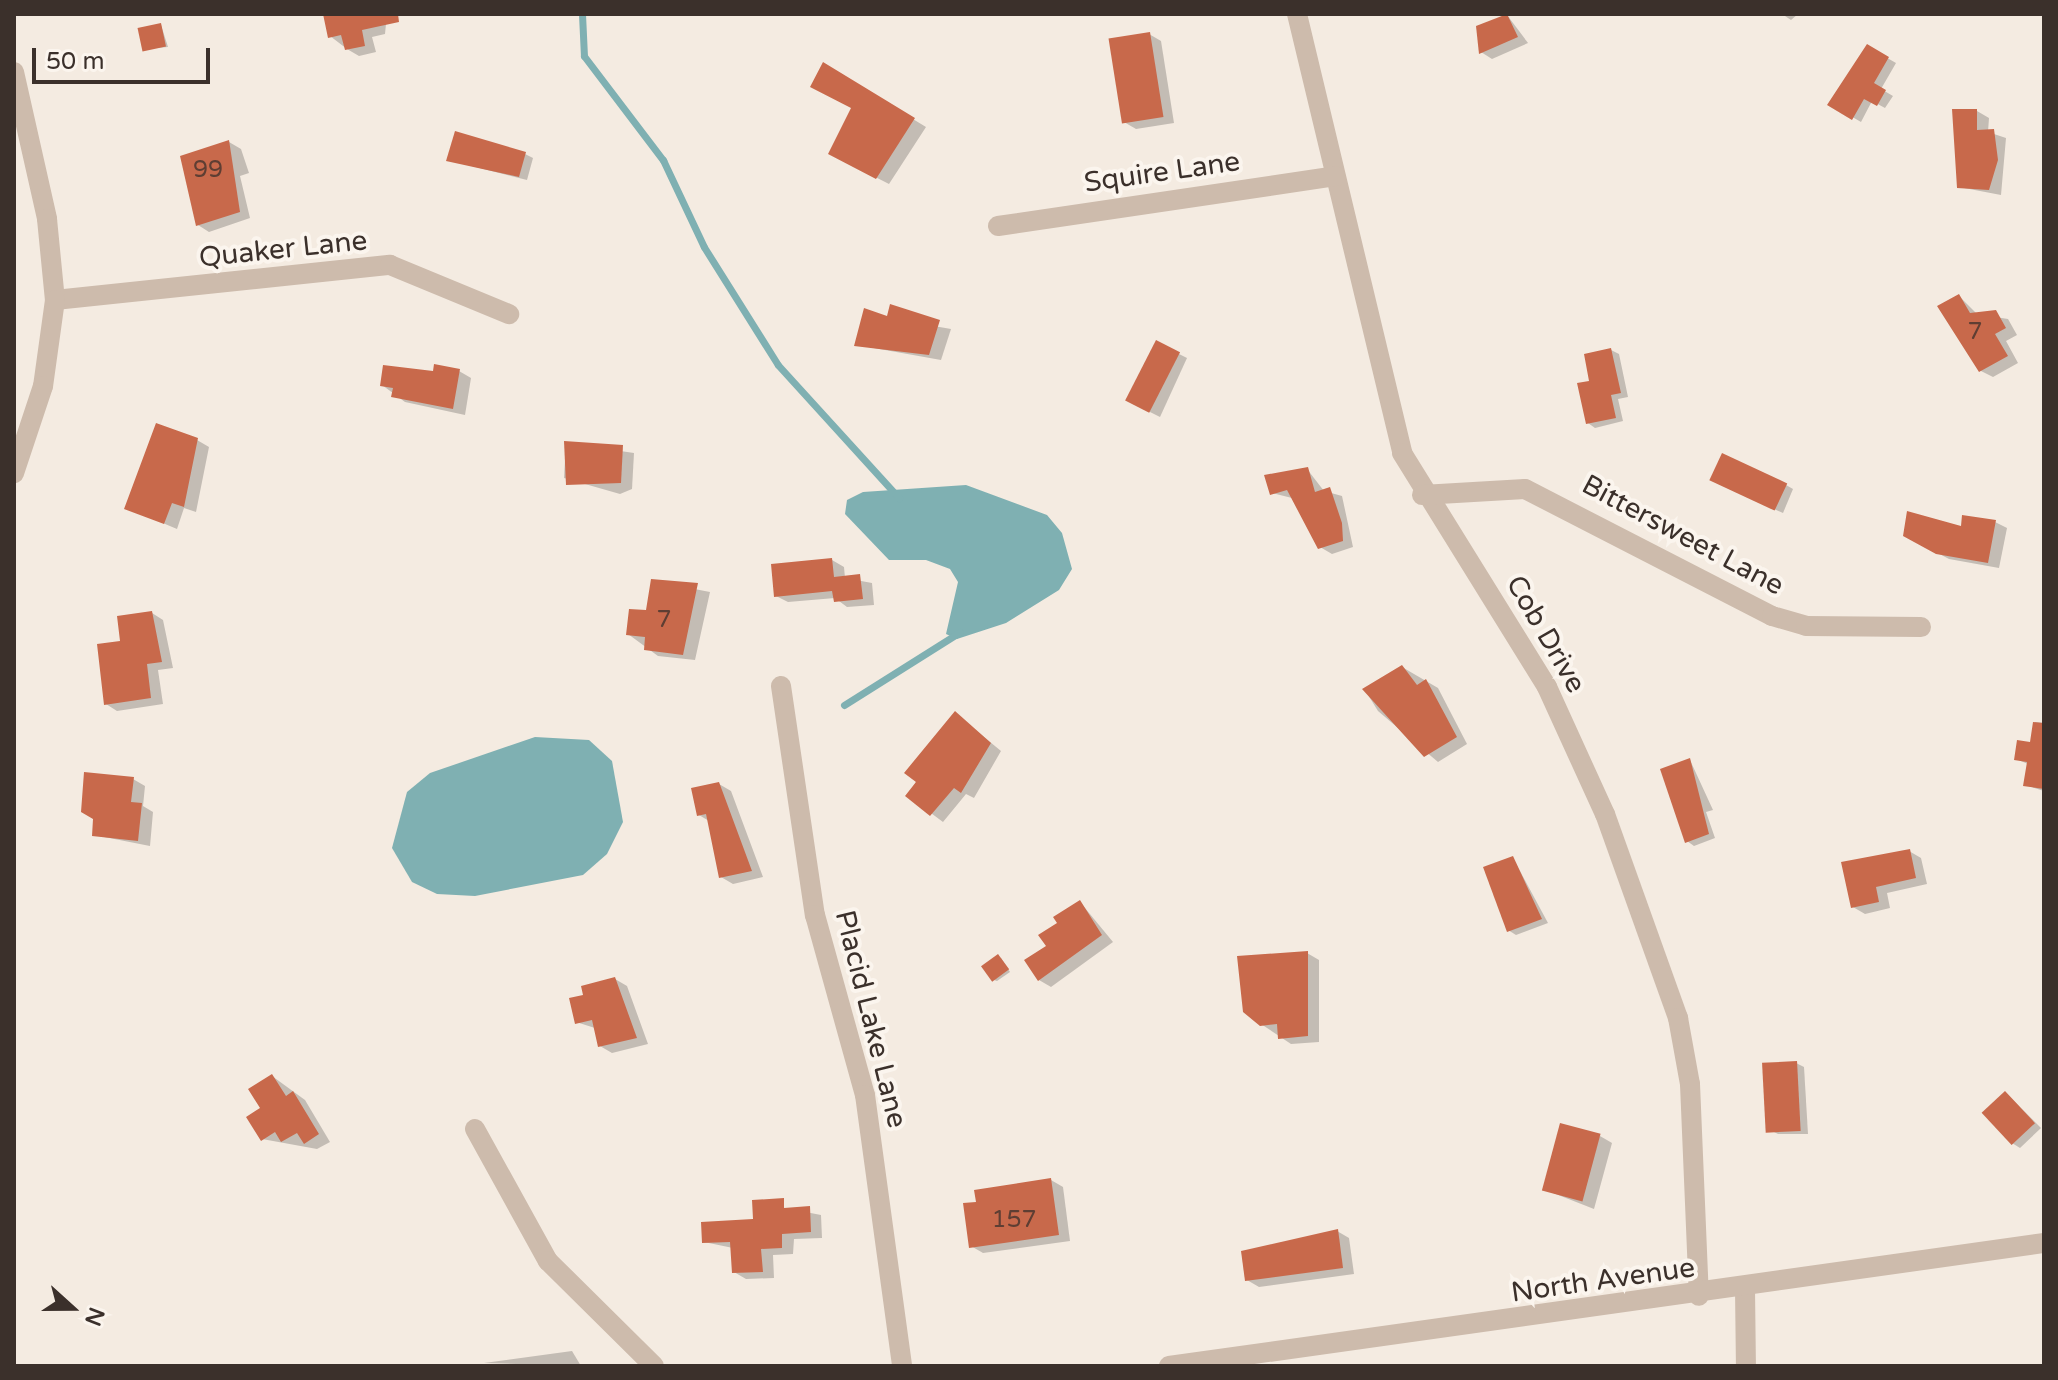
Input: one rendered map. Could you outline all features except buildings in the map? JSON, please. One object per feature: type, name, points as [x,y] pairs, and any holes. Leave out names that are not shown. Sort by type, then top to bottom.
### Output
[{"type":"street","name":"Cob Drive","points":[[1297,14],[1390,415],[1422,495],[1547,687],[1610,827],[1664,976],[1689,1067],[1699,1296]]},
{"type":"street","points":[[14,72],[47,219],[55,300],[43,386],[14,473]]},
{"type":"street","name":"Squire Lane","points":[[998,226],[1335,176]]},
{"type":"street","name":"Quaker Lane","points":[[55,300],[390,265],[509,314]]},
{"type":"street","name":"Bittersweet Lane","points":[[1422,495],[1525,489],[1772,616],[1819,627],[1921,627]]},
{"type":"street","name":"Placid Lake Lane","points":[[781,686],[815,915],[867,1107],[902,1366]]},
{"type":"street","points":[[475,1129],[548,1261],[654,1366]]},
{"type":"street","name":"North Avenue","points":[[1169,1366],[1699,1296],[2044,1243]]},
{"type":"street","points":[[1745,1289],[1746,1366]]},
{"type":"water","points":[[966,485],[1047,515],[1062,533],[1072,569],[1059,590],[1006,623],[957,639],[946,634],[958,582],[950,569],[926,560],[889,560],[845,514],[847,500],[863,492]]},
{"type":"water","points":[[535,737],[589,740],[612,761],[623,822],[607,854],[583,875],[475,896],[437,894],[412,882],[392,848],[407,792],[430,773]]},
{"type":"waterway","points":[[582,14],[584,56],[663,160],[704,247],[778,365],[899,498]]},
{"type":"waterway","points":[[844,705],[960,632]]}]
